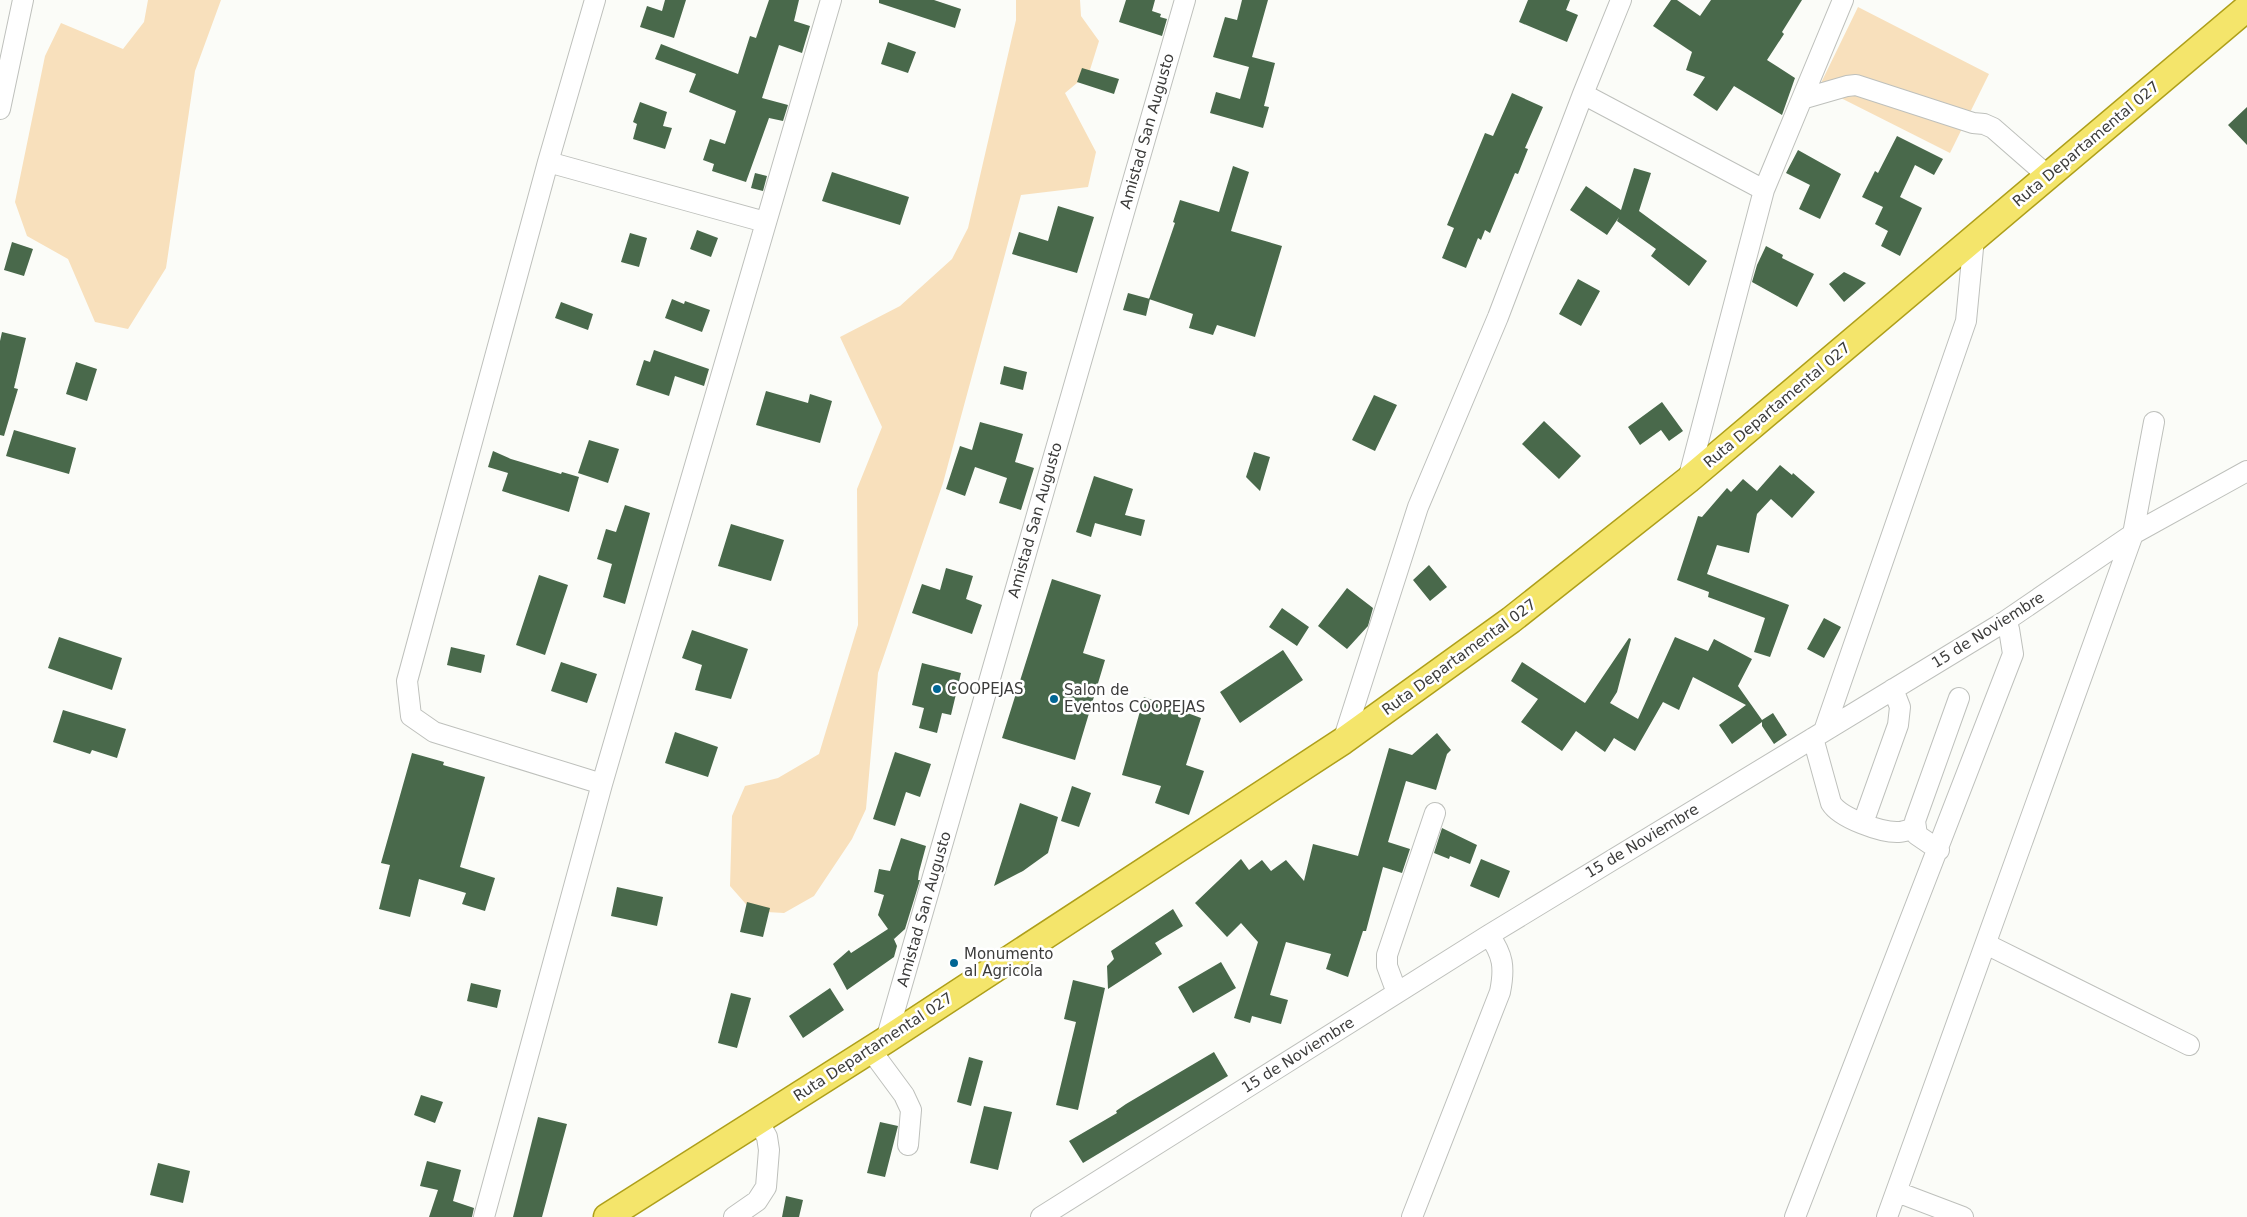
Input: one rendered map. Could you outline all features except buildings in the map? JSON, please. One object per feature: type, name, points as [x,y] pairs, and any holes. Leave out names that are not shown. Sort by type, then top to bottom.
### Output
[{"type":"main road","name":"Ruta Departamental 027","points":[[616,1214],[1343,741],[1511,620],[1688,480],[2247,8]]},
{"type":"street","points":[[0,109],[23,0]]},
{"type":"street","points":[[595,0],[548,162],[407,682],[411,716],[434,732],[602,784]]},
{"type":"street","points":[[484,1217],[602,784],[831,0]]},
{"type":"street","name":"Amistad San Augusto","points":[[878,1045],[1185,0]]},
{"type":"street","points":[[1343,741],[1418,507],[1498,317],[1621,0]]},
{"type":"street","points":[[1688,480],[1764,190],[1843,0]]},
{"type":"street","points":[[1802,99],[1856,85],[1973,123],[1984,124],[1993,128],[2048,176]]},
{"type":"street","points":[[1583,94],[1764,190]]},
{"type":"street","points":[[548,162],[765,222]]},
{"type":"street","points":[[1915,828],[1900,832],[1887,831],[1842,814],[1831,803],[1819,735],[1966,321],[1974,238]]},
{"type":"street","points":[[1887,1217],[2133,534],[2154,422]]},
{"type":"street","name":"15 de Noviembre","points":[[1041,1217],[1489,934],[2004,622],[2133,534],[2247,471]]},
{"type":"street","points":[[1795,1217],[1939,850],[2013,654],[2009,629],[2004,622]]},
{"type":"street","points":[[1863,823],[1898,726],[1900,707],[1894,689]]},
{"type":"street","points":[[1939,850],[1918,835],[1915,821],[1959,698]]},
{"type":"street","points":[[1396,993],[1387,966],[1387,955],[1435,813]]},
{"type":"street","points":[[1412,1217],[1500,992],[1504,975],[1500,950],[1489,934]]},
{"type":"street","points":[[1986,944],[2189,1045]]},
{"type":"street","points":[[878,1045],[911,1110],[908,1145]]},
{"type":"street","points":[[743,1215],[761,1196],[768,1176],[769,1150],[767,1137],[758,1121]]},
{"type":"street","points":[[1896,1192],[1963,1217]]},
{"type":"shaded area","points":[[148,0],[221,0],[195,71],[166,268],[128,329],[95,322],[68,259],[27,236],[15,202],[45,56],[61,23],[123,49],[144,22]]},
{"type":"shaded area","points":[[1016,0],[1080,0],[1081,16],[1099,41],[1089,73],[1065,93],[1096,152],[1088,187],[1021,195],[943,483],[878,673],[866,809],[852,839],[814,896],[784,913],[752,911],[730,886],[732,816],[745,786],[778,778],[819,754],[858,625],[857,489],[882,427],[840,337],[900,306],[952,259],[968,228],[1016,20]]},
{"type":"shaded area","points":[[1858,7],[1989,74],[1950,153],[1819,87]]},
{"type":"place","name":"COOPEJAS","points":[[937,689]]},
{"type":"place","name":"Salon de Eventos COOPEJAS","points":[[1054,699]]},
{"type":"place","name":"Monumento al Agricola","points":[[954,963]]}]
